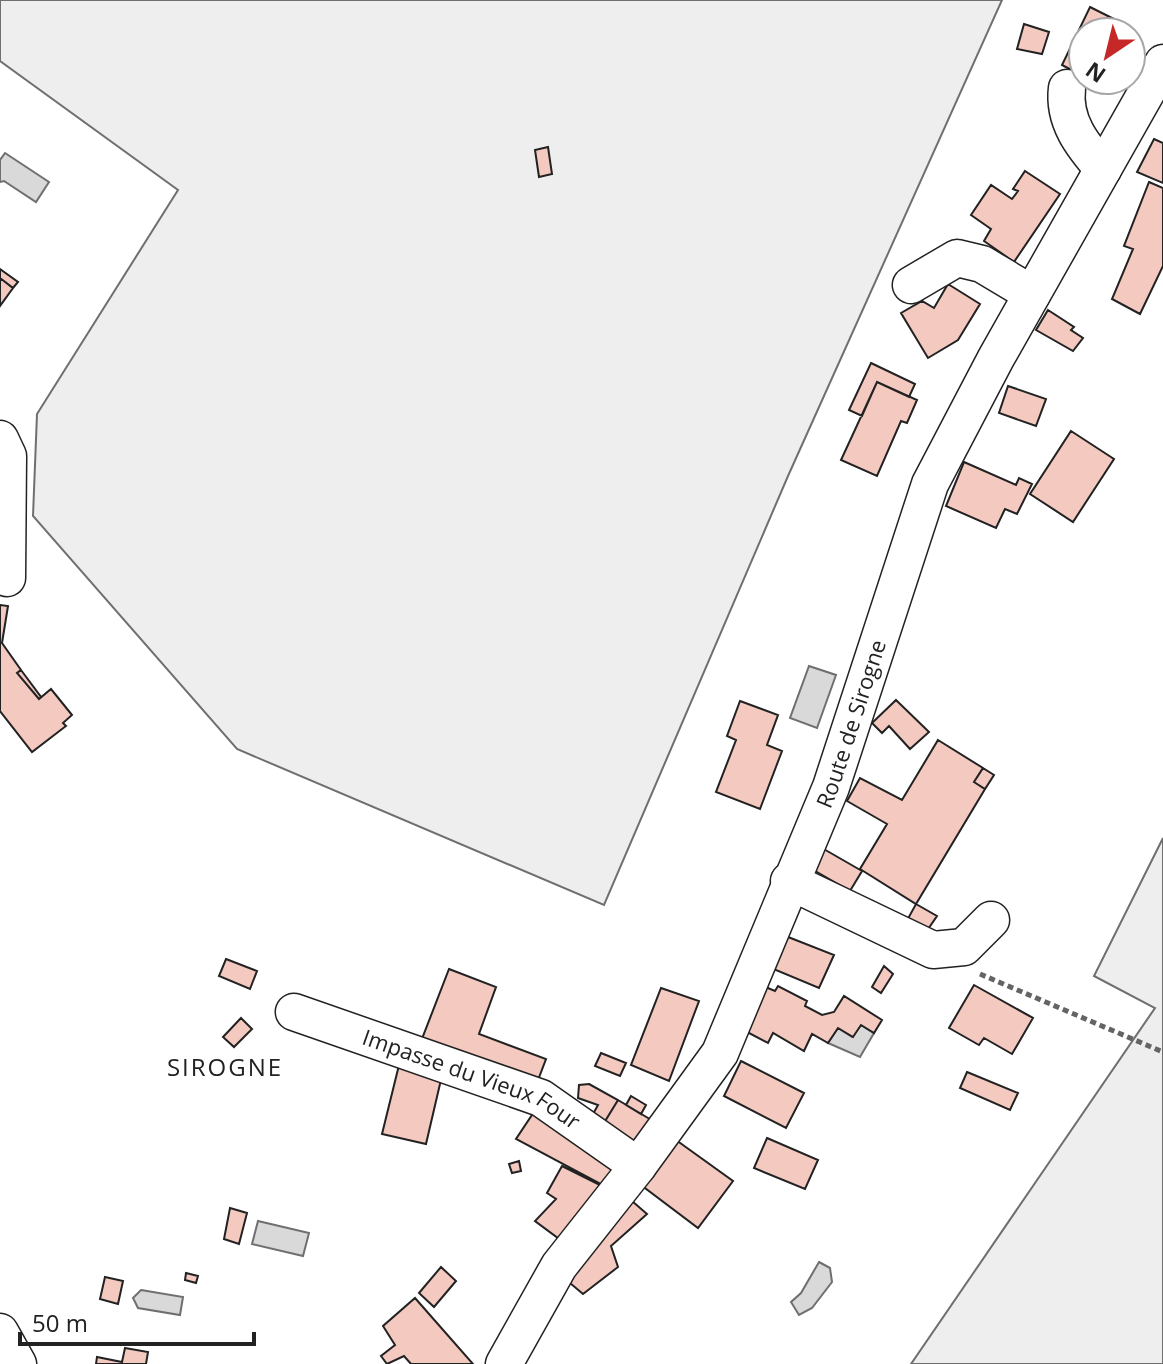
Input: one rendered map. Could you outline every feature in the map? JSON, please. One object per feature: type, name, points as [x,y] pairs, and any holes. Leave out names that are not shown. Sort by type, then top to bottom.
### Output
[{"type":"street","name":"Route de Sirogne","points":[[504,1364],[559,1266],[638,1166],[720,1053],[789,881],[831,787],[930,484],[1032,294],[1163,63]]},
{"type":"street","points":[[1067,88],[1065,108],[1083,146],[1103,169]]},
{"type":"street","points":[[911,285],[957,258],[982,264],[1032,294]]},
{"type":"street","points":[[0,439],[8,456],[7,578]]},
{"type":"street","points":[[789,881],[933,950],[964,947],[991,920]]},
{"type":"street","name":"Impasse du Vieux Four","points":[[294,1012],[541,1098],[638,1166]]},
{"type":"street","points":[[0,1332],[18,1364]]},
{"type":"path","points":[[933,950],[965,968],[1163,1052]]},
{"type":"shaded area","points":[[0,0],[1002,0],[788,476],[604,905],[237,749],[33,516],[37,414],[178,190],[0,61]]},
{"type":"shaded area","points":[[5,153],[49,182],[36,202],[4,181],[0,182],[0,160]]},
{"type":"shaded area","points":[[809,666],[836,675],[817,728],[790,718]]},
{"type":"shaded area","points":[[1163,838],[1163,1364],[911,1364],[1155,1008],[1094,976]]},
{"type":"shaded area","points":[[861,1025],[874,1033],[860,1057],[828,1043],[838,1028],[852,1037]]},
{"type":"shaded area","points":[[258,1221],[309,1233],[303,1256],[252,1244]]},
{"type":"shaded area","points":[[819,1262],[830,1268],[832,1282],[812,1308],[799,1315],[791,1302],[801,1293]]},
{"type":"shaded area","points":[[141,1290],[183,1297],[180,1315],[138,1308],[133,1298]]},
{"type":"building","points":[[1090,7],[1108,16],[1086,16]]},
{"type":"building","points":[[1024,24],[1049,32],[1042,54],[1017,49]]},
{"type":"building","points":[[1154,139],[1163,143],[1163,183],[1137,172]]},
{"type":"building","points":[[548,147],[552,174],[539,177],[535,150]]},
{"type":"building","points":[[1025,171],[1060,194],[1014,262],[984,241],[991,229],[971,215],[991,185],[1012,199],[1018,191],[1013,189]]},
{"type":"building","points":[[1149,182],[1163,188],[1163,266],[1140,314],[1112,299],[1133,249],[1124,246]]},
{"type":"building","points":[[0,269],[18,282],[13,288],[0,278]]},
{"type":"building","points":[[0,278],[13,288],[0,306]]},
{"type":"building","points":[[948,284],[980,304],[958,340],[928,358],[901,313],[922,301],[934,308]]},
{"type":"building","points":[[1048,310],[1074,327],[1071,330],[1083,338],[1073,351],[1036,330]]},
{"type":"building","points":[[871,363],[915,384],[909,397],[877,382],[862,416],[849,410]]},
{"type":"building","points":[[877,382],[917,400],[907,423],[901,421],[877,476],[841,460]]},
{"type":"building","points":[[1008,386],[1046,399],[1036,426],[999,413]]},
{"type":"building","points":[[1071,431],[1114,459],[1073,522],[1030,494]]},
{"type":"building","points":[[964,462],[1016,485],[1019,478],[1032,484],[1017,514],[1005,509],[996,528],[946,506]]},
{"type":"building","points":[[0,605],[8,606],[2,643],[21,670],[17,673],[39,699],[51,689],[72,715],[63,723],[66,726],[32,752],[0,711]]},
{"type":"building","points":[[21,670],[41,697],[39,699],[17,673]]},
{"type":"building","points":[[896,700],[929,732],[910,749],[889,726],[882,733],[872,723]]},
{"type":"building","points":[[740,701],[778,715],[767,745],[782,751],[760,809],[716,792],[736,740],[727,736]]},
{"type":"building","points":[[938,740],[983,768],[974,782],[985,789],[916,904],[860,869],[887,824],[847,801],[860,778],[902,800]]},
{"type":"building","points":[[983,768],[994,775],[985,789],[974,782]]},
{"type":"building","points":[[822,848],[862,871],[850,891],[810,868]]},
{"type":"building","points":[[916,904],[937,916],[924,935],[905,924]]},
{"type":"building","points":[[783,935],[834,955],[819,988],[771,968]]},
{"type":"building","points":[[226,959],[257,971],[250,989],[219,976]]},
{"type":"building","points":[[884,966],[893,974],[881,993],[872,987]]},
{"type":"building","points":[[449,969],[496,987],[479,1034],[546,1059],[535,1088],[420,1044]]},
{"type":"building","points":[[974,985],[1033,1018],[1012,1054],[984,1038],[979,1045],[949,1028]]},
{"type":"building","points":[[763,986],[775,991],[778,986],[807,1001],[805,1006],[822,1015],[834,1012],[844,996],[882,1020],[874,1033],[861,1025],[853,1037],[838,1028],[828,1043],[812,1034],[804,1051],[773,1033],[768,1043],[747,1032]]},
{"type":"building","points":[[661,988],[699,1001],[669,1081],[631,1065]]},
{"type":"building","points":[[241,1018],[252,1029],[234,1047],[223,1037]]},
{"type":"building","points":[[601,1053],[626,1063],[620,1076],[595,1066]]},
{"type":"building","points":[[400,1061],[443,1071],[426,1144],[382,1134]]},
{"type":"building","points":[[741,1061],[804,1093],[786,1128],[724,1096]]},
{"type":"building","points":[[967,1072],[1018,1093],[1010,1110],[960,1088]]},
{"type":"building","points":[[589,1084],[618,1100],[599,1131],[588,1123],[598,1105],[578,1098],[579,1085]]},
{"type":"building","points":[[631,1096],[646,1105],[641,1114],[626,1105]]},
{"type":"building","points":[[618,1100],[658,1124],[637,1157],[599,1131]]},
{"type":"building","points":[[540,1103],[624,1162],[608,1188],[516,1139]]},
{"type":"building","points":[[767,1138],[818,1160],[805,1189],[754,1168]]},
{"type":"building","points":[[676,1140],[733,1181],[698,1228],[641,1185]]},
{"type":"building","points":[[519,1161],[521,1171],[512,1173],[509,1164]]},
{"type":"building","points":[[562,1166],[608,1189],[566,1244],[535,1221],[556,1199],[547,1193]]},
{"type":"building","points":[[632,1201],[647,1214],[611,1246],[618,1267],[583,1294],[564,1278]]},
{"type":"building","points":[[230,1208],[247,1213],[239,1244],[224,1239]]},
{"type":"building","points":[[441,1267],[456,1281],[434,1307],[419,1293]]},
{"type":"building","points":[[186,1273],[198,1276],[196,1283],[185,1280]]},
{"type":"building","points":[[105,1277],[123,1281],[118,1304],[100,1299]]},
{"type":"building","points":[[415,1298],[473,1364],[411,1364],[404,1356],[387,1364],[381,1356],[395,1345],[383,1326]]},
{"type":"building","points":[[125,1348],[148,1352],[146,1364],[96,1364],[97,1357],[122,1362]]},
{"type":"district","name":"SIROGNE","points":[[225,1068]]}]
